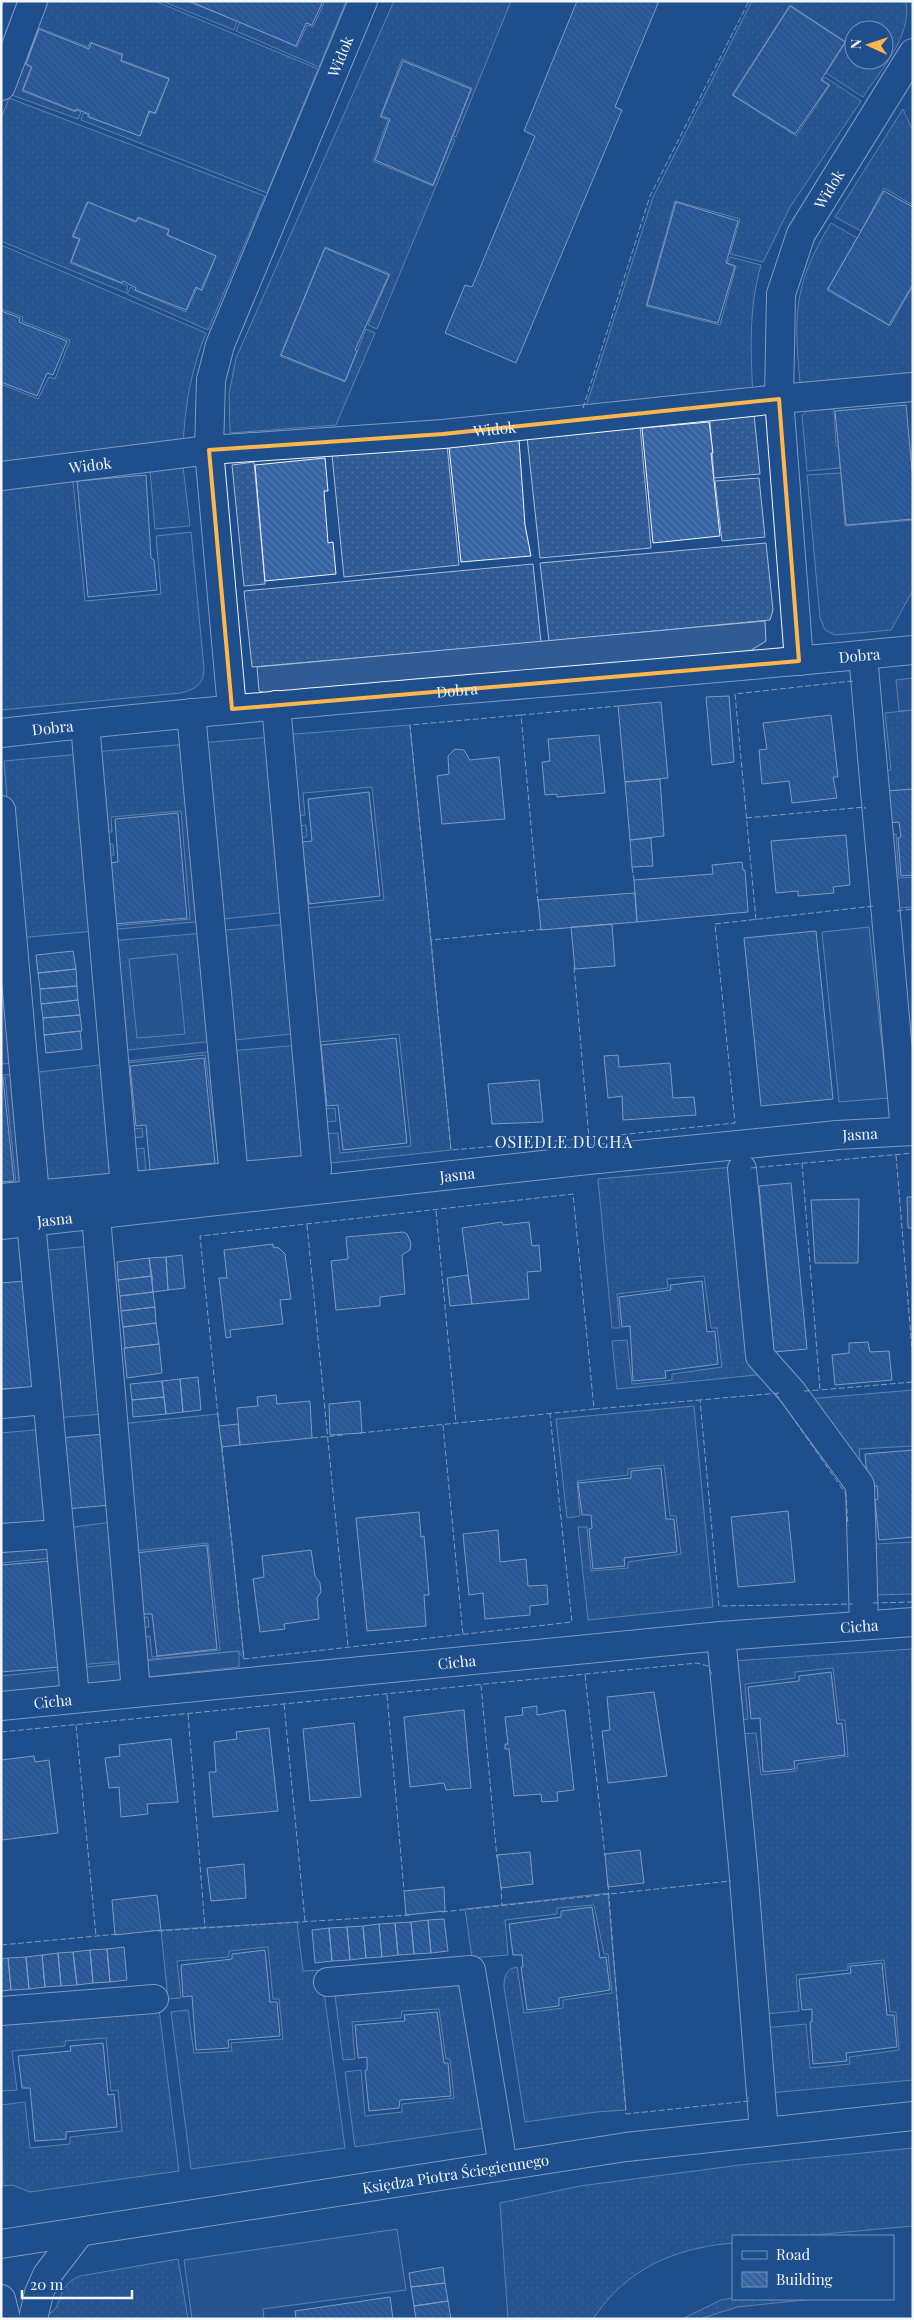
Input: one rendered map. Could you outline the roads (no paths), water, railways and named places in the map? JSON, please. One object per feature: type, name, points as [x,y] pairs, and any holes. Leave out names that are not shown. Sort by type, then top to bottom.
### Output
[{"type":"street","points":[[1,86],[33,1]]},
{"type":"street","name":"Widok","points":[[232,709],[209,450],[211,380],[220,345],[363,1]]},
{"type":"street","name":"Widok","points":[[799,661],[779,399],[781,294],[801,234],[913,53]]},
{"type":"street","name":"Widok","points":[[1,476],[209,450],[443,434],[779,399],[913,388]]},
{"type":"street","name":"Dobra","points":[[1,733],[232,709],[913,650]]},
{"type":"street","points":[[863,655],[909,1131]]},
{"type":"street","points":[[1,1198],[317,1169],[276,705]]},
{"type":"street","points":[[191,714],[234,1177]]},
{"type":"street","points":[[85,724],[124,1187]]},
{"type":"street","points":[[1,810],[35,1195]]},
{"type":"street","name":"Jasna","points":[[1,1225],[96,1216],[588,1160],[837,1135],[909,1131]]},
{"type":"street","points":[[742,1169],[760,1356],[792,1392],[860,1485],[864,1625]]},
{"type":"street","points":[[96,1216],[136,1692]]},
{"type":"street","points":[[31,1222],[75,1698]]},
{"type":"street","points":[[1,1404],[46,1400]]},
{"type":"street","points":[[1,1538],[59,1534]]},
{"type":"street","name":"Cicha","points":[[1,1706],[721,1636],[913,1622]]},
{"type":"street","points":[[721,1636],[744,1875],[764,2132]]},
{"type":"street","points":[[328,1982],[471,1970],[503,2166]]},
{"type":"street","points":[[1,2012],[154,1999]]},
{"type":"street","name":"Księdza Piotra Ściegiennego","points":[[1,2244],[626,2147],[913,2116]]},
{"type":"street","points":[[33,2319],[39,2293],[47,2275],[80,2232]]},
{"type":"street","points":[[1,2299],[6,2319]]},
{"type":"district","name":"OSIEDLE DUCHA","points":[[564,1141]]}]
